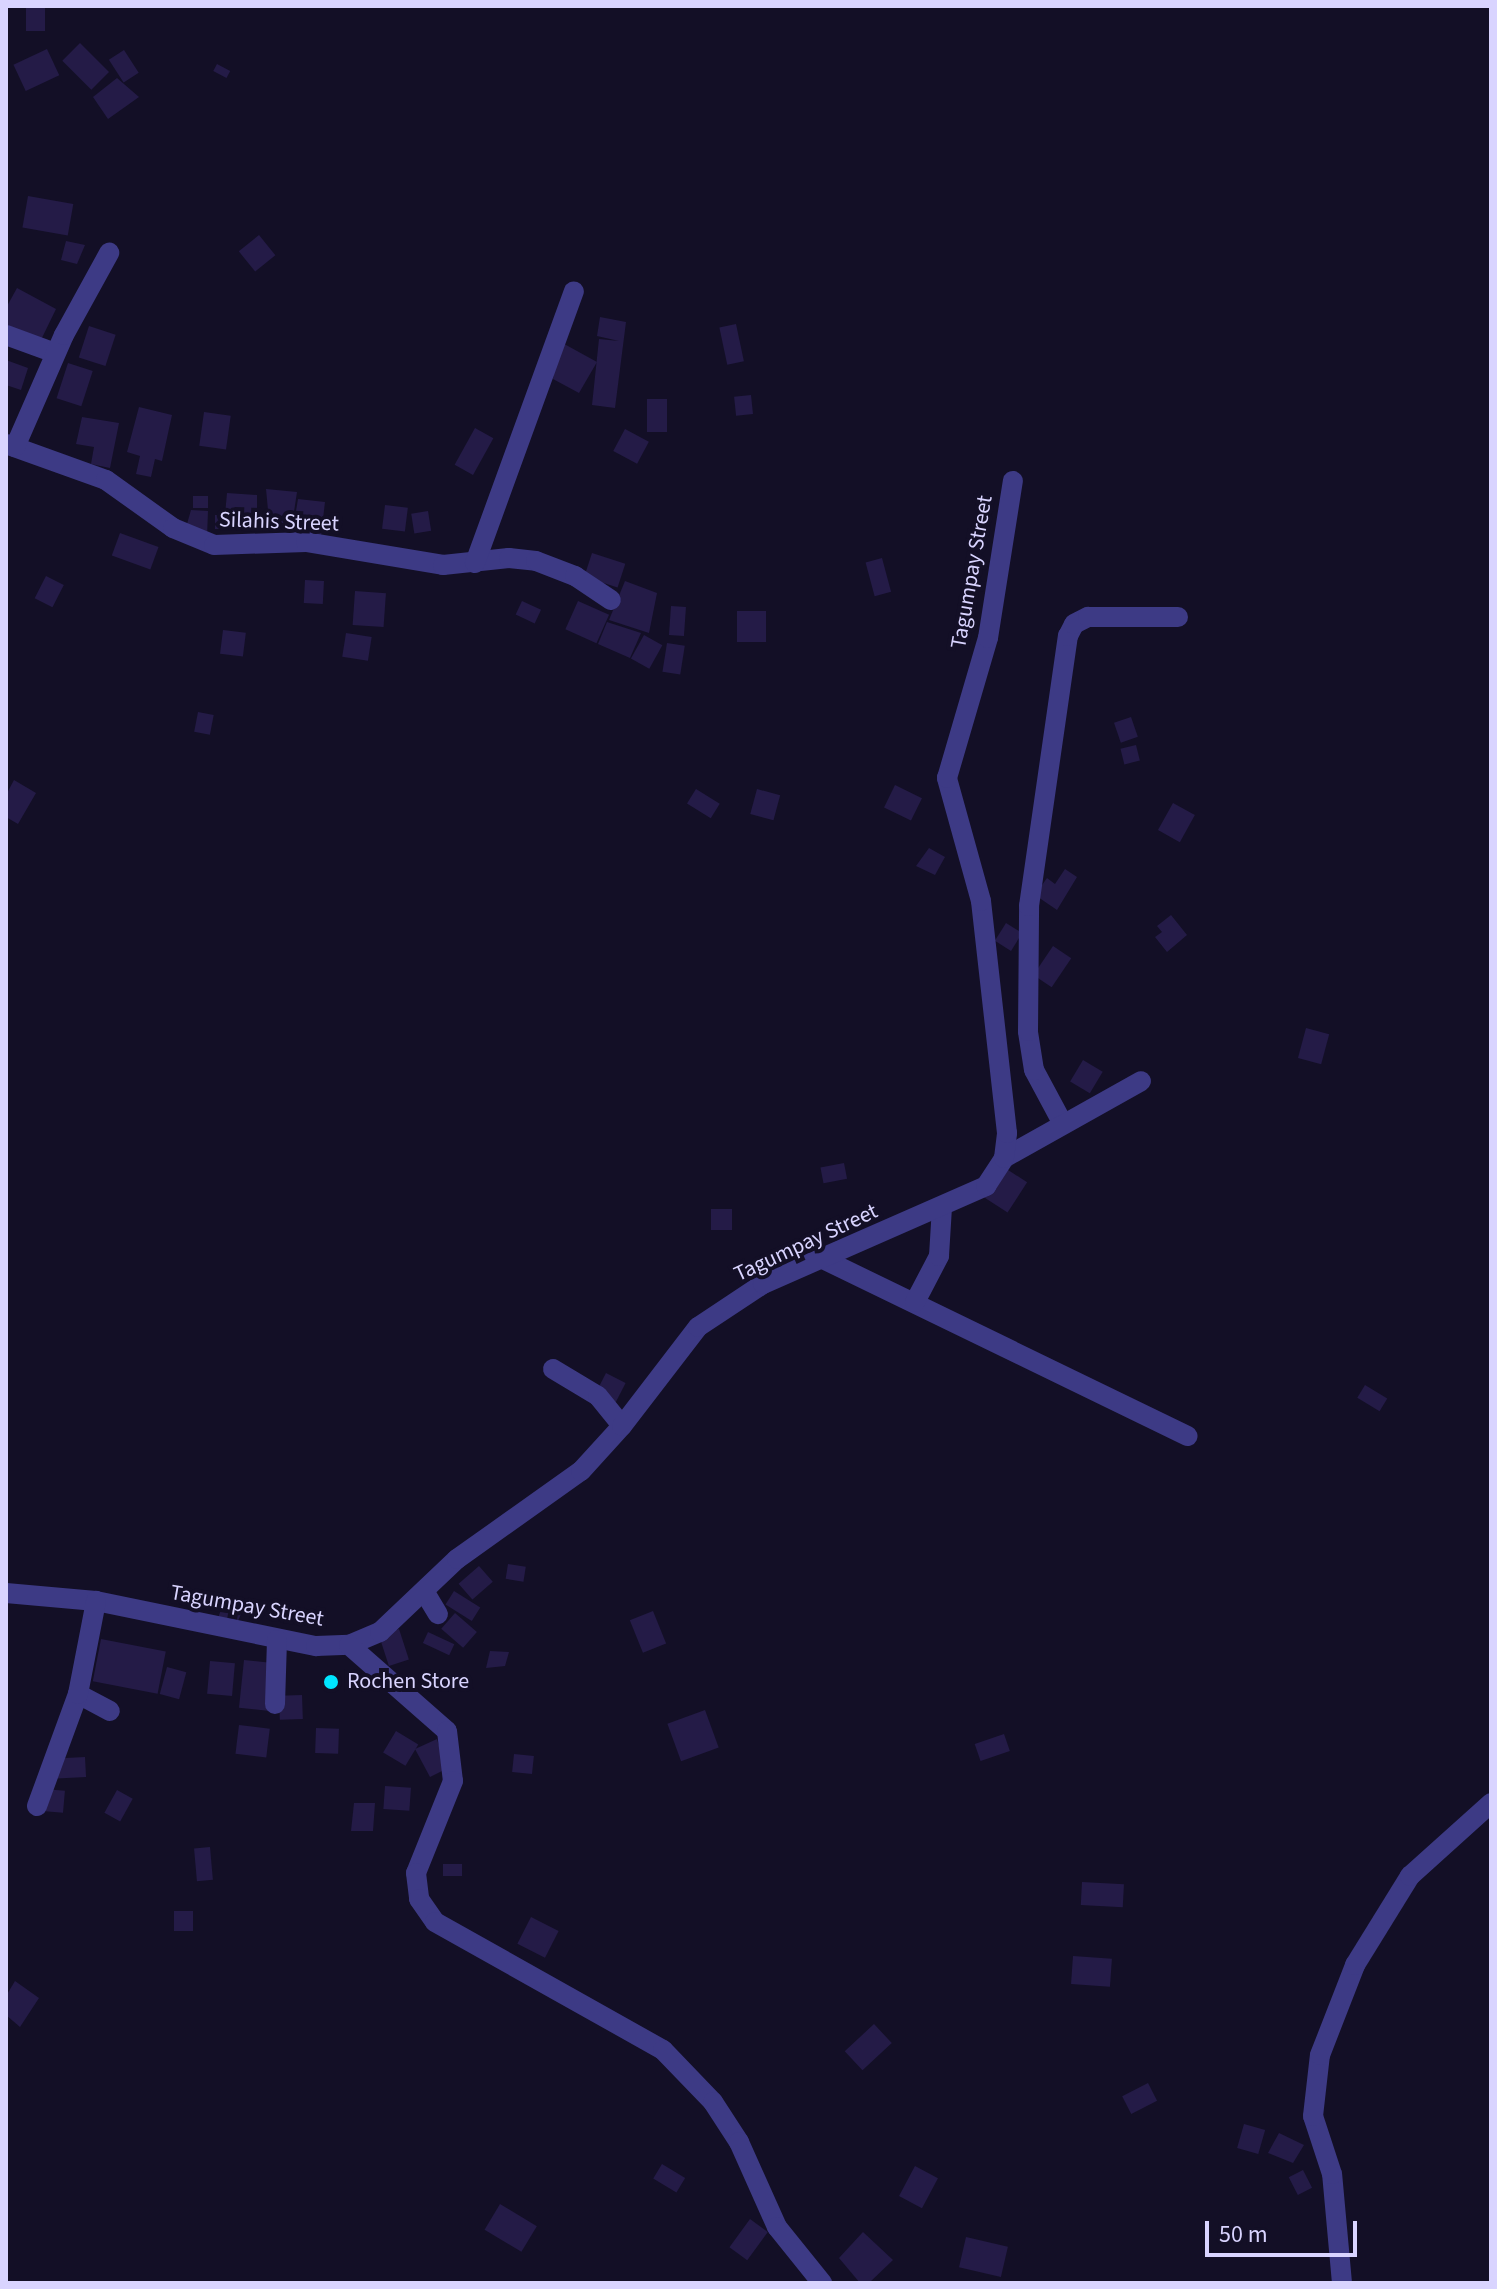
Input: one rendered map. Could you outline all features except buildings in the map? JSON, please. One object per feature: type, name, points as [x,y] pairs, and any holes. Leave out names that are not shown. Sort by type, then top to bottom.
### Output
[{"type":"street","points":[[10,446],[55,353],[109,253]]},
{"type":"street","points":[[475,563],[574,291]]},
{"type":"street","points":[[6,335],[55,353]]},
{"type":"street","name":"Silahis Street","points":[[10,446],[106,480],[173,528],[214,545],[306,542],[416,563],[536,561],[575,576],[611,600]]},
{"type":"street","name":"Tagumpay Street","points":[[6,1593],[96,1601],[277,1640],[349,1645],[380,1632],[492,1532],[581,1471],[622,1426],[698,1327],[763,1284],[825,1260],[986,1186],[1004,1158],[1007,1133],[981,901],[947,778],[988,638],[1013,481]]},
{"type":"street","points":[[1063,1124],[1034,1070],[1028,1031],[1029,906],[1068,636],[1074,624],[1088,617],[1178,617]]},
{"type":"street","points":[[1004,1158],[1141,1081]]},
{"type":"street","points":[[915,1302],[939,1256],[942,1207]]},
{"type":"street","points":[[825,1260],[1187,1436]]},
{"type":"street","points":[[553,1369],[598,1396],[622,1426]]},
{"type":"street","points":[[424,1591],[438,1614]]},
{"type":"street","points":[[37,1806],[78,1694],[96,1601]]},
{"type":"street","points":[[275,1704],[277,1640]]},
{"type":"street","points":[[349,1645],[447,1731],[453,1781],[416,1873],[419,1899],[435,1922],[663,2050],[713,2102],[739,2142],[777,2227],[822,2283]]},
{"type":"street","points":[[78,1694],[110,1711]]},
{"type":"street","points":[[1342,2283],[1332,2174],[1313,2116],[1320,2055],[1355,1965],[1410,1876],[1491,1803]]},
{"type":"place","name":"Rochen Store","points":[[331,1682]]}]
